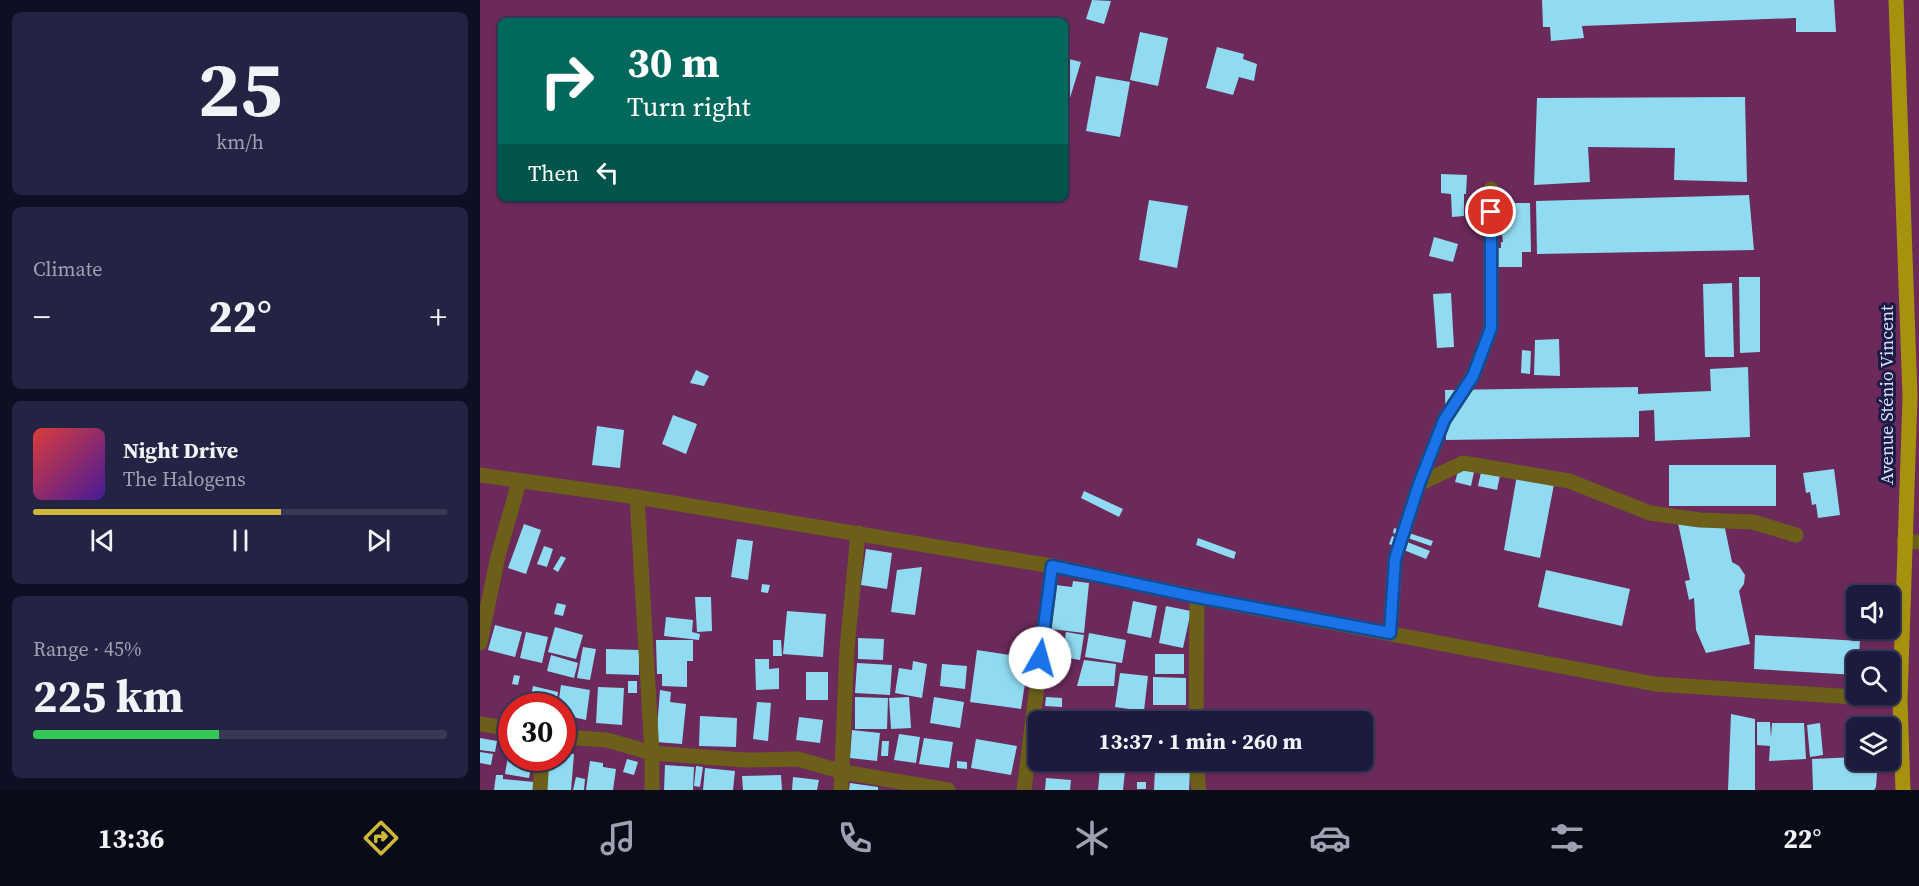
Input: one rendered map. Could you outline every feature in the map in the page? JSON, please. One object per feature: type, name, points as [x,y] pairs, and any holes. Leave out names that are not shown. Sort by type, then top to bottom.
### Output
[{"type":"main road","name":"Avenue Sténio Vincent","points":[[1896,0],[1910,397],[1912,541],[1900,700],[1904,790]]},
{"type":"street","points":[[1390,633],[1395,559],[1419,484],[1444,420],[1473,376],[1491,328],[1491,189]]},
{"type":"street","points":[[1419,484],[1463,463],[1569,481],[1650,513],[1700,520],[1752,522],[1796,535]]},
{"type":"street","points":[[480,475],[637,497],[1052,566],[1197,597],[1655,684],[1846,696]]},
{"type":"street","points":[[480,643],[498,556],[519,482]]},
{"type":"street","points":[[637,497],[652,753],[652,790]]},
{"type":"street","points":[[841,790],[847,649],[858,533]]},
{"type":"street","points":[[1037,711],[1052,566]]},
{"type":"street","points":[[1196,711],[1197,597]]},
{"type":"street","points":[[480,724],[498,727]]},
{"type":"street","points":[[576,737],[607,740],[652,753],[745,760],[798,759],[843,772],[948,790]]},
{"type":"street","points":[[540,790],[541,771]]},
{"type":"street","points":[[1024,790],[1028,771]]},
{"type":"street","points":[[1197,771],[1199,790]]},
{"type":"shaded area","points":[[480,0],[1919,0],[1919,790],[480,790]]},
{"type":"building","points":[[1092,0],[1111,1],[1104,24],[1086,19]]},
{"type":"building","points":[[1542,0],[1834,0],[1836,32],[1796,32],[1796,18],[1582,26],[1584,38],[1551,41],[1550,27],[1543,27]]},
{"type":"building","points":[[1140,32],[1168,38],[1158,86],[1130,80]]},
{"type":"building","points":[[1217,47],[1244,54],[1243,59],[1257,64],[1254,81],[1239,77],[1233,95],[1206,88]]},
{"type":"building","points":[[1068,59],[1081,62],[1068,104]]},
{"type":"building","points":[[1096,76],[1130,82],[1120,137],[1086,131]]},
{"type":"building","points":[[1745,97],[1747,182],[1674,180],[1675,148],[1588,147],[1590,182],[1534,185],[1537,98]]},
{"type":"building","points":[[1441,174],[1467,175],[1464,216],[1452,217],[1451,194],[1441,193]]},
{"type":"building","points":[[1749,195],[1754,250],[1537,254],[1536,201]]},
{"type":"building","points":[[1497,198],[1502,203],[1530,203],[1531,252],[1522,252],[1522,267],[1490,267],[1490,248],[1501,248],[1501,242],[1503,242]]},
{"type":"building","points":[[1149,200],[1188,206],[1177,268],[1139,260]]},
{"type":"building","points":[[1434,237],[1458,244],[1453,262],[1429,256]]},
{"type":"building","points":[[1739,277],[1760,277],[1760,352],[1740,353]]},
{"type":"building","points":[[1732,283],[1734,357],[1705,357],[1703,284]]},
{"type":"building","points":[[1451,293],[1454,347],[1437,348],[1433,294]]},
{"type":"building","points":[[1559,339],[1560,376],[1534,375],[1535,340]]},
{"type":"building","points":[[1522,350],[1531,351],[1530,374],[1521,373]]},
{"type":"building","points":[[1748,367],[1750,437],[1655,441],[1654,410],[1639,411],[1639,437],[1446,440],[1445,390],[1638,387],[1638,394],[1711,391],[1710,369]]},
{"type":"building","points":[[696,370],[709,376],[704,386],[690,383]]},
{"type":"building","points":[[673,415],[697,424],[686,454],[662,444]]},
{"type":"building","points":[[597,426],[624,430],[620,468],[592,465]]},
{"type":"building","points":[[1461,460],[1476,463],[1471,486],[1455,482]]},
{"type":"building","points":[[1483,463],[1502,466],[1497,490],[1478,486]]},
{"type":"building","points":[[1669,465],[1776,465],[1776,506],[1669,506]]},
{"type":"building","points":[[1834,469],[1840,515],[1818,518],[1816,504],[1812,505],[1810,492],[1806,493],[1803,473]]},
{"type":"building","points":[[1517,475],[1554,484],[1540,558],[1504,550]]},
{"type":"building","points":[[1084,491],[1123,509],[1119,517],[1081,498]]},
{"type":"building","points":[[1722,514],[1732,562],[1739,566],[1745,575],[1744,584],[1739,591],[1750,644],[1706,653],[1696,630],[1694,598],[1689,600],[1685,581],[1690,580],[1678,523]]},
{"type":"building","points":[[524,524],[541,530],[526,574],[508,568]]},
{"type":"building","points":[[1394,528],[1433,541],[1431,546],[1393,533]]},
{"type":"building","points":[[1392,536],[1430,551],[1426,559],[1389,544]]},
{"type":"building","points":[[1198,538],[1236,552],[1234,559],[1196,545]]},
{"type":"building","points":[[737,539],[753,541],[748,580],[731,577]]},
{"type":"building","points":[[544,546],[553,549],[547,567],[537,564]]},
{"type":"building","points":[[866,549],[892,553],[887,589],[861,585]]},
{"type":"building","points":[[561,556],[566,558],[558,572],[553,569]]},
{"type":"building","points":[[922,567],[915,615],[891,612],[897,570]]},
{"type":"building","points":[[1546,570],[1630,589],[1622,626],[1538,607]]},
{"type":"building","points":[[1073,581],[1089,583],[1084,633],[1051,629],[1056,585],[1072,587]]},
{"type":"building","points":[[762,584],[770,585],[768,593],[761,592]]},
{"type":"building","points":[[695,597],[711,597],[712,631],[697,632]]},
{"type":"building","points":[[1133,601],[1157,606],[1151,638],[1127,633]]},
{"type":"building","points":[[557,603],[566,605],[563,616],[554,614]]},
{"type":"building","points":[[1166,606],[1191,611],[1183,648],[1159,643]]},
{"type":"building","points":[[787,611],[826,614],[823,657],[783,654]]},
{"type":"building","points":[[666,617],[693,620],[692,632],[700,634],[699,640],[664,636]]},
{"type":"building","points":[[495,625],[522,632],[515,657],[488,650]]},
{"type":"building","points":[[555,627],[583,635],[576,659],[548,652]]},
{"type":"building","points":[[526,632],[548,637],[542,663],[520,658]]},
{"type":"building","points":[[1066,632],[1084,635],[1080,660],[1062,657]]},
{"type":"building","points":[[1089,633],[1126,640],[1122,663],[1085,657]]},
{"type":"building","points":[[1755,635],[1860,641],[1859,651],[1846,651],[1846,674],[1754,669]]},
{"type":"building","points":[[858,638],[884,639],[883,660],[858,659]]},
{"type":"building","points":[[656,640],[693,640],[693,661],[687,661],[687,687],[662,686],[662,674],[657,674]]},
{"type":"building","points":[[773,640],[781,640],[782,656],[773,656]]},
{"type":"building","points":[[583,647],[596,649],[590,680],[577,678]]},
{"type":"building","points":[[606,649],[639,650],[639,675],[606,674]]},
{"type":"building","points":[[977,650],[1029,658],[1021,709],[970,702]]},
{"type":"building","points":[[1155,654],[1184,654],[1184,674],[1155,674]]},
{"type":"building","points":[[551,655],[578,663],[574,678],[547,671]]},
{"type":"building","points":[[755,659],[769,659],[769,669],[779,668],[779,689],[756,690]]},
{"type":"building","points":[[1084,660],[1116,664],[1114,686],[1077,686]]},
{"type":"building","points":[[913,661],[927,664],[922,698],[895,693],[899,668],[912,670]]},
{"type":"building","points":[[857,663],[892,665],[890,695],[855,693]]},
{"type":"building","points":[[942,664],[967,666],[965,689],[940,686]]},
{"type":"building","points":[[806,672],[828,672],[828,700],[806,700]]},
{"type":"building","points":[[1120,673],[1148,676],[1144,711],[1115,707]]},
{"type":"building","points":[[514,675],[520,676],[518,685],[512,684]]},
{"type":"building","points":[[1153,677],[1186,678],[1186,705],[1153,705]]},
{"type":"building","points":[[628,681],[637,681],[637,693],[628,693]]},
{"type":"building","points":[[561,685],[590,690],[586,720],[576,718],[576,693],[560,693]]},
{"type":"building","points":[[533,686],[558,692],[558,693],[532,693]]},
{"type":"building","points":[[598,687],[624,688],[622,725],[596,723]]},
{"type":"building","points":[[660,690],[671,692],[670,702],[686,704],[682,744],[656,742]]},
{"type":"building","points":[[855,697],[888,698],[887,729],[855,729]]},
{"type":"building","points":[[909,697],[911,728],[891,729],[889,698]]},
{"type":"building","points":[[934,697],[964,702],[960,728],[930,723]]},
{"type":"building","points":[[1046,697],[1062,698],[1062,707],[1045,706]]},
{"type":"building","points":[[757,702],[771,703],[768,741],[753,739]]},
{"type":"building","points":[[1731,714],[1755,719],[1755,790],[1728,790]]},
{"type":"building","points":[[700,716],[737,718],[736,747],[699,746]]},
{"type":"building","points":[[799,717],[823,720],[820,743],[796,740]]},
{"type":"building","points":[[1757,722],[1770,722],[1771,738],[1772,723],[1804,723],[1806,759],[1769,761],[1770,746],[1757,745]]},
{"type":"building","points":[[1820,723],[1823,755],[1810,757],[1807,725]]},
{"type":"building","points":[[852,730],[880,733],[877,761],[850,758]]},
{"type":"building","points":[[899,734],[920,737],[916,763],[894,760]]},
{"type":"building","points":[[480,738],[497,741],[495,752],[480,750]]},
{"type":"building","points":[[924,738],[953,742],[949,768],[919,764]]},
{"type":"building","points":[[976,739],[1017,746],[1011,775],[971,768]]},
{"type":"building","points":[[882,741],[889,741],[888,756],[881,756]]},
{"type":"building","points":[[480,752],[493,754],[491,765],[480,763]]},
{"type":"building","points":[[1846,757],[1846,771],[1877,771],[1876,787],[1874,790],[1813,790],[1812,759]]},
{"type":"building","points":[[627,759],[638,762],[634,775],[623,772]]},
{"type":"building","points":[[590,761],[603,763],[603,767],[616,769],[613,790],[586,790]]},
{"type":"building","points":[[957,761],[967,762],[967,769],[957,768]]},
{"type":"building","points":[[665,765],[694,767],[693,790],[664,790]]},
{"type":"building","points":[[696,766],[703,767],[700,787],[694,786]]},
{"type":"building","points":[[705,768],[735,771],[733,790],[703,790]]},
{"type":"building","points":[[506,771],[530,771],[529,778],[505,774]]},
{"type":"building","points":[[547,771],[573,771],[571,790],[546,790]]},
{"type":"building","points":[[1100,771],[1125,771],[1123,790],[1098,790]]},
{"type":"building","points":[[1155,771],[1190,771],[1189,790],[1154,790]]},
{"type":"building","points":[[496,775],[503,775],[503,779],[534,782],[533,790],[494,790]]},
{"type":"building","points":[[781,775],[782,790],[743,790],[742,776]]},
{"type":"building","points":[[576,777],[585,779],[584,790],[573,790]]},
{"type":"building","points":[[793,777],[819,780],[817,790],[792,790]]},
{"type":"building","points":[[1046,778],[1071,780],[1070,790],[1045,790]]},
{"type":"building","points":[[1137,782],[1146,782],[1146,789],[1137,789]]},
{"type":"building","points":[[850,783],[878,787],[878,790],[849,790]]},
{"type":"route","points":[[1040,658],[1052,566],[1197,597],[1390,633],[1395,559],[1419,484],[1444,420],[1473,376],[1491,328],[1491,212]]}]
